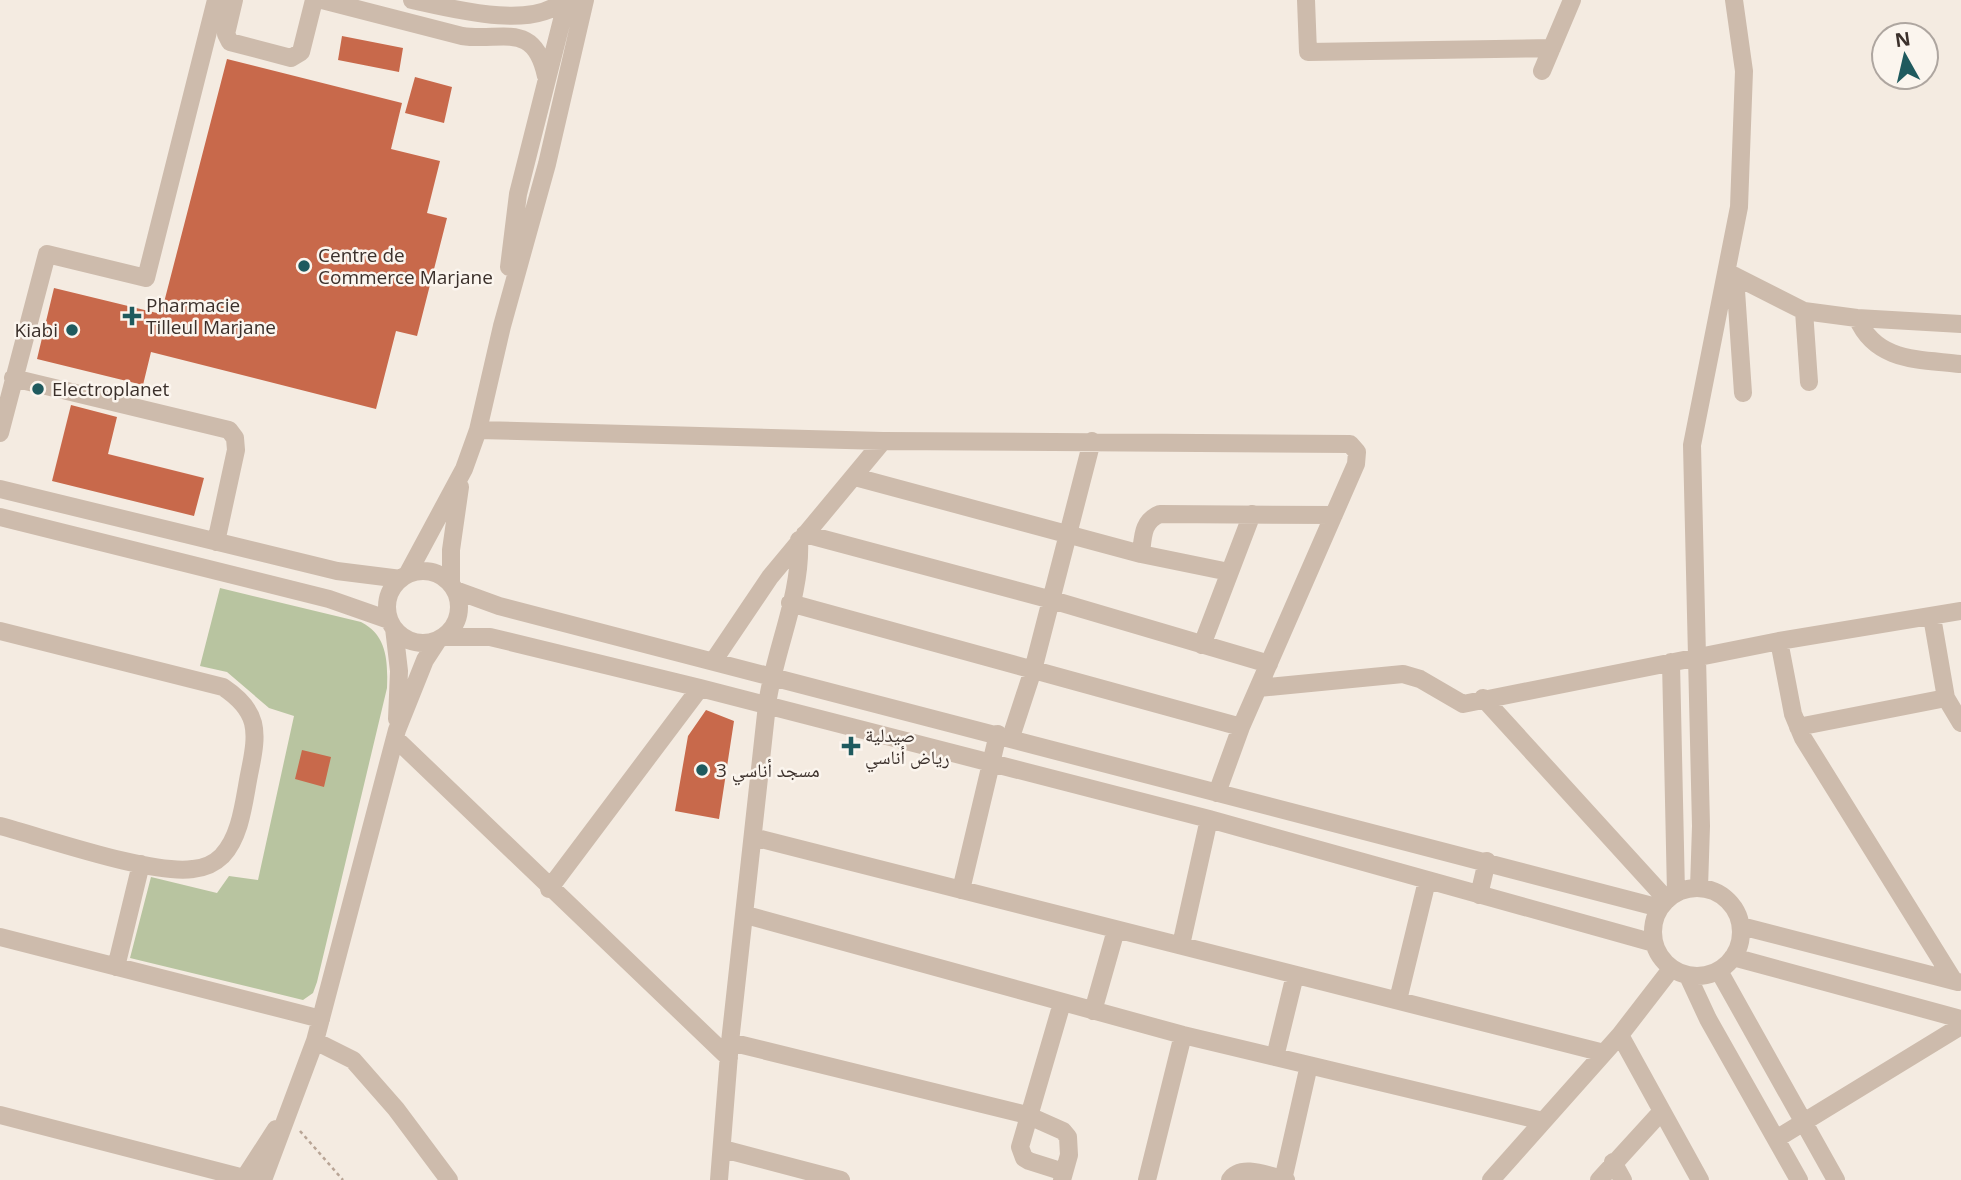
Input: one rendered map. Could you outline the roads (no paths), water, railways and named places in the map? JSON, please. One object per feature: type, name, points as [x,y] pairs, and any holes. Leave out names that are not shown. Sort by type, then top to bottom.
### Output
[{"type":"street","points":[[0,433],[10,368],[47,254],[146,278],[216,0]]},
{"type":"street","points":[[234,0],[226,31],[230,41],[291,58],[301,52],[314,0]]},
{"type":"street","points":[[323,0],[386,8],[448,33],[476,38],[501,35],[522,38],[540,55],[546,79]]},
{"type":"street","points":[[412,0],[454,9],[528,14],[546,12],[565,0]]},
{"type":"street","points":[[502,326],[518,194],[565,0]]},
{"type":"street","points":[[585,0],[547,164],[502,326],[478,430],[464,469],[404,577],[388,598],[399,671],[396,734],[549,889],[729,1050],[1027,1115],[1063,1130],[1068,1138],[1063,1176],[1024,1158],[1020,1140],[1027,1115],[1062,1003]]},
{"type":"street","points":[[1306,0],[1308,52],[1552,48]]},
{"type":"street","points":[[1542,71],[1572,0]]},
{"type":"street","points":[[1699,888],[1701,825],[1692,445],[1731,274],[1739,207],[1744,71],[1734,0]]},
{"type":"street","points":[[448,33],[454,9]]},
{"type":"street","points":[[1731,274],[1804,311],[1857,318],[1961,324]]},
{"type":"street","points":[[1731,274],[1743,393]]},
{"type":"street","points":[[1804,311],[1810,382]]},
{"type":"street","points":[[1857,318],[1865,337],[1894,355],[1960,365]]},
{"type":"street","points":[[10,368],[229,430],[235,438],[236,450],[216,542]]},
{"type":"street","points":[[478,430],[883,440],[1350,444],[1355,447],[1357,457],[1241,727],[1217,793]]},
{"type":"street","points":[[714,660],[802,537],[855,477],[883,440]]},
{"type":"street","points":[[961,890],[992,763],[1033,670],[1092,441]]},
{"type":"street","points":[[263,1180],[315,1041],[396,734],[425,660],[457,620],[458,599],[453,587],[451,550],[464,469]]},
{"type":"street","points":[[855,477],[1141,554],[1229,572]]},
{"type":"street","points":[[0,489],[337,571],[404,577],[430,572],[453,587],[499,606],[1487,861],[1668,900],[1699,888],[1714,891],[1727,899],[1736,911],[1741,926],[1740,942],[1733,957],[1719,971],[1706,975],[1680,972]]},
{"type":"street","points":[[1141,554],[1146,525],[1154,517],[1252,513],[1334,515]]},
{"type":"street","points":[[1202,645],[1252,513]]},
{"type":"street","points":[[0,517],[329,599],[392,624],[414,642],[441,638],[490,637],[1209,819],[1654,943]]},
{"type":"street","points":[[802,537],[1052,600],[1269,664]]},
{"type":"street","points":[[719,1180],[729,1050],[746,915],[767,705],[771,676],[800,561],[802,537]]},
{"type":"street","points":[[790,603],[1241,727]]},
{"type":"street","points":[[1258,688],[1403,674],[1420,679],[1463,704],[1779,641],[1961,611]]},
{"type":"street","points":[[1932,617],[1946,698],[1961,723]]},
{"type":"street","points":[[0,631],[223,687],[238,698],[251,713],[256,730],[239,825],[231,845],[208,866],[192,870],[141,864],[0,826]]},
{"type":"street","points":[[1779,641],[1798,727],[1958,982]]},
{"type":"street","points":[[1671,662],[1668,900],[1653,931],[1654,943],[1660,957],[1680,972],[1799,1180]]},
{"type":"street","points":[[549,889],[700,688]]},
{"type":"street","points":[[1483,698],[1668,900]]},
{"type":"street","points":[[1798,727],[1946,698]]},
{"type":"street","points":[[1234,827],[1241,799]]},
{"type":"street","points":[[1181,945],[1209,819]]},
{"type":"street","points":[[753,837],[1604,1053]]},
{"type":"street","points":[[1479,895],[1487,861]]},
{"type":"street","points":[[116,967],[141,864]]},
{"type":"street","points":[[1398,1000],[1427,881]]},
{"type":"street","points":[[746,915],[1183,1035],[1543,1121]]},
{"type":"street","points":[[1741,926],[1958,982]]},
{"type":"street","points":[[1093,1011],[1116,930]]},
{"type":"street","points":[[0,937],[321,1018]]},
{"type":"street","points":[[1733,957],[1961,1019]]},
{"type":"street","points":[[1719,971],[1836,1180]]},
{"type":"street","points":[[1491,1180],[1680,972]]},
{"type":"street","points":[[1276,1057],[1295,975]]},
{"type":"street","points":[[1776,1139],[1961,1026]]},
{"type":"street","points":[[1147,1180],[1183,1035]]},
{"type":"street","points":[[1620,1035],[1700,1180]]},
{"type":"street","points":[[315,1041],[352,1060],[396,1109],[449,1180]]},
{"type":"street","points":[[1230,1180],[1243,1171],[1284,1180],[1309,1065]]},
{"type":"street","points":[[1599,1180],[1662,1111]]},
{"type":"street","points":[[0,1115],[243,1179],[286,1115]]},
{"type":"street","points":[[723,1149],[841,1180]]},
{"type":"street","points":[[1613,1162],[1623,1180]]},
{"type":"street","points":[[178,1180],[188,1163]]},
{"type":"place","name":"Centre de Commerce Marjane","points":[[304,266]]},
{"type":"place","name":"Pharmacie Tilleul Marjane","points":[[132,316]]},
{"type":"place","name":"Kiabi","points":[[72,330]]},
{"type":"place","name":"Electroplanet","points":[[38,389]]},
{"type":"place","name":"صيدلية رياض أناسي","points":[[851,746]]},
{"type":"place","name":"مسجد أناسي 3","points":[[702,770]]}]
